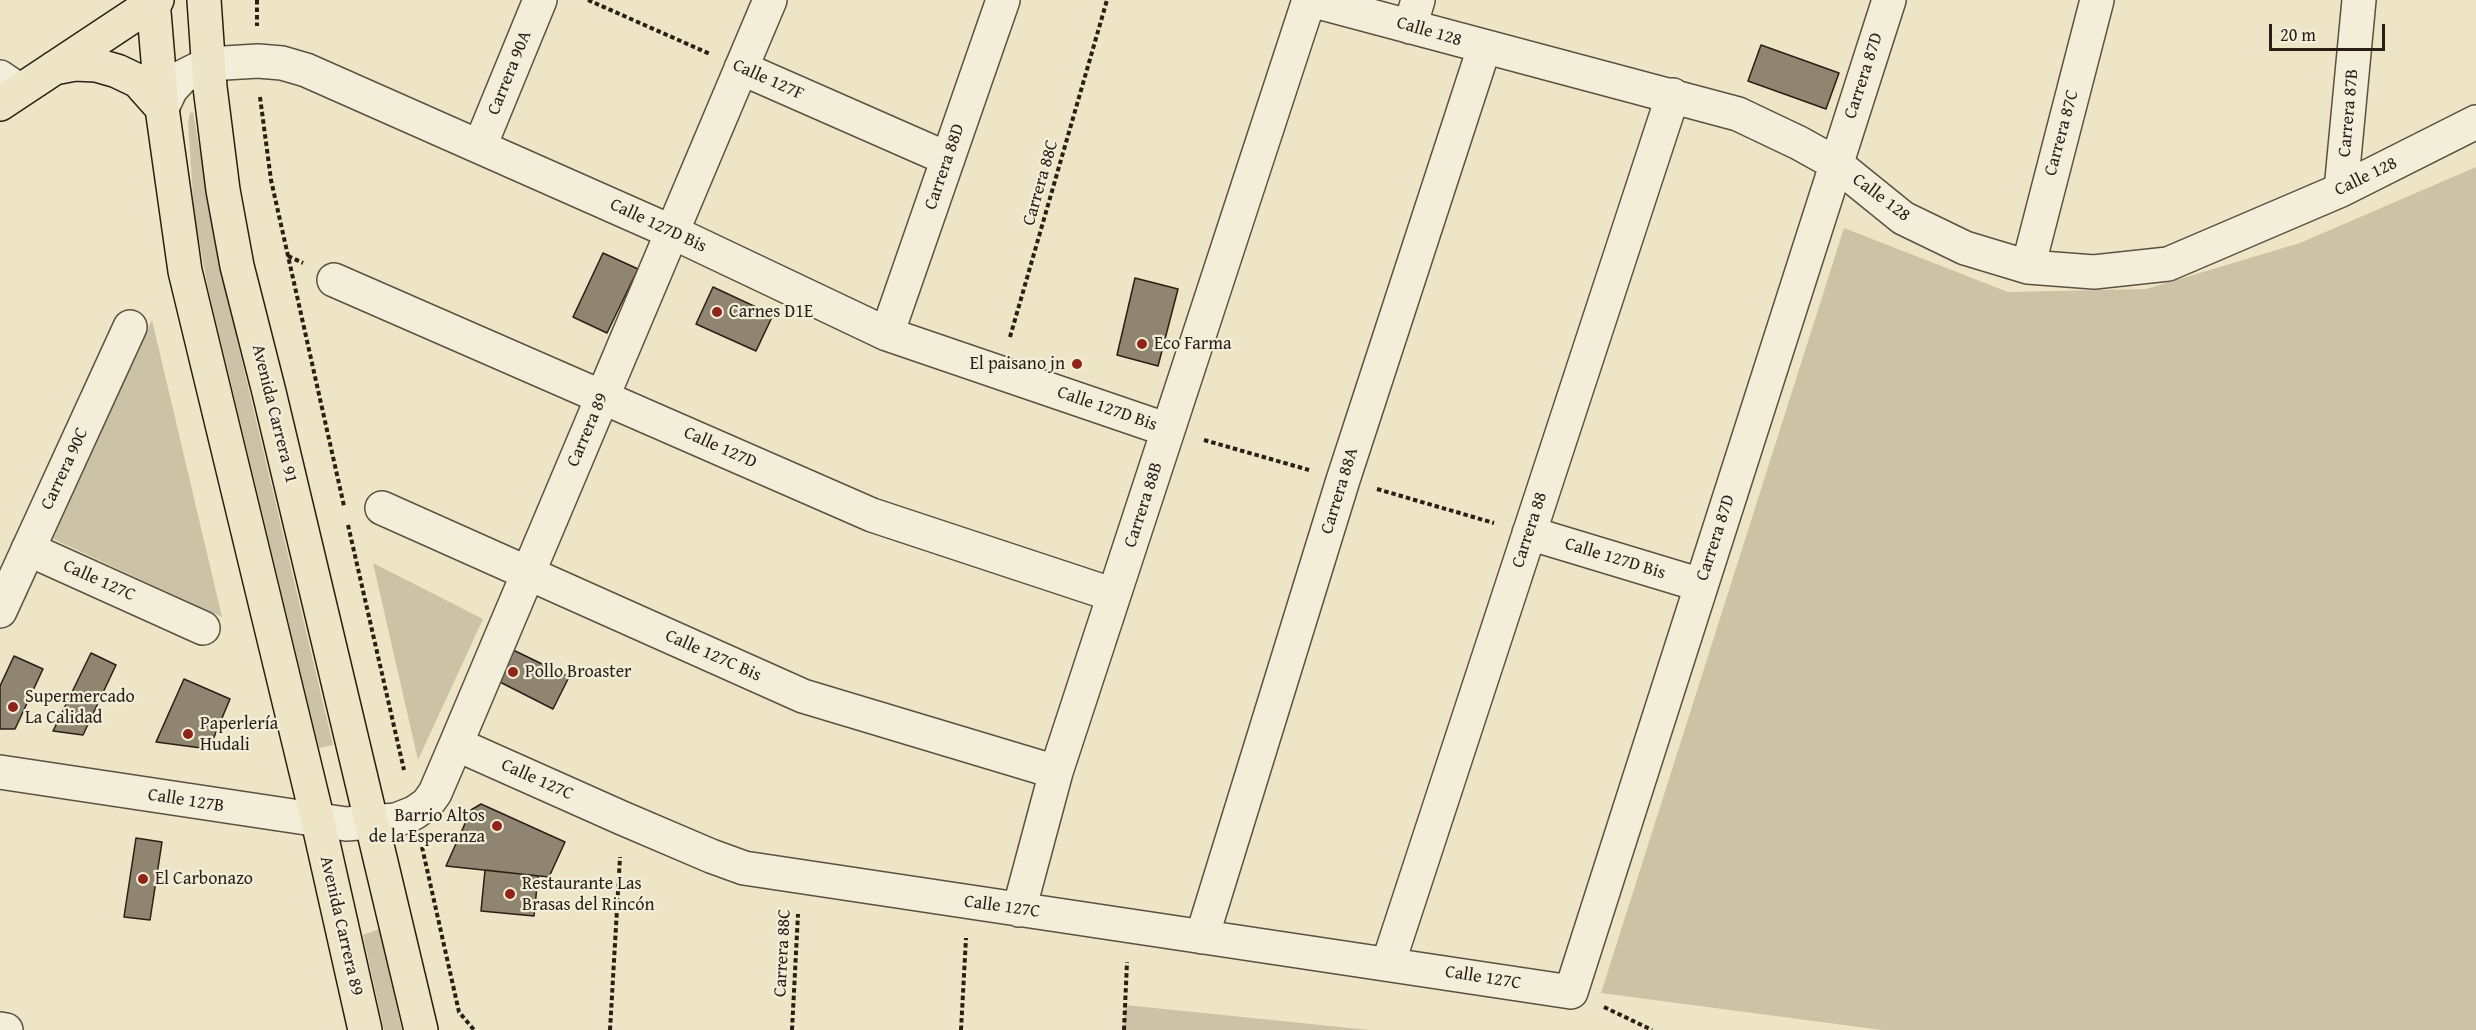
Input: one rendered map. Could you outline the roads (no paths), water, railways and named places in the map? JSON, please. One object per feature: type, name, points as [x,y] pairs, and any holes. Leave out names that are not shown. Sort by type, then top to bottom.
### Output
[{"type":"main road","name":"Avenida Carrera 91","points":[[204,0],[208,64],[221,179],[237,266],[372,824]]},
{"type":"main road","points":[[6,90],[53,68],[154,1],[162,108],[185,271],[318,821]]},
{"type":"main road","points":[[53,68],[75,64],[96,65],[117,71],[138,81],[162,108]]},
{"type":"main road","name":"Avenida Carrera 89","points":[[318,821],[365,1030]]},
{"type":"main road","points":[[372,824],[421,1030]]},
{"type":"street","name":"Carrera 90A","points":[[480,146],[540,0]]},
{"type":"street","name":"Carrera 89","points":[[372,824],[396,820],[427,804],[435,793],[770,0]]},
{"type":"street","name":"Carrera 88D","points":[[887,334],[1003,0]]},
{"type":"street","name":"Calle 128","points":[[1310,0],[1414,13],[1484,48],[1673,95],[1738,114],[1799,142],[1835,163],[1903,218],[1965,248],[2028,267],[2094,272],[2168,264],[2341,190],[2476,122]]},
{"type":"street","name":"Carrera 88B","points":[[1019,909],[1056,772],[1310,0]]},
{"type":"street","name":"Carrera 87D","points":[[1571,992],[1889,0]]},
{"type":"street","name":"Carrera 87C","points":[[2028,267],[2097,0]]},
{"type":"street","name":"Carrera 87B","points":[[2341,190],[2359,0]]},
{"type":"street","name":"Carrera 88A","points":[[1202,937],[1347,468],[1484,48]]},
{"type":"street","name":"Calle 127D Bis","points":[[162,108],[171,89],[182,77],[208,64],[258,61],[282,63],[306,69],[672,232],[887,334],[1168,430]]},
{"type":"street","name":"Calle 127F","points":[[741,68],[948,159]]},
{"type":"street","name":"Carrera 88","points":[[1388,964],[1673,95]]},
{"type":"street","name":"Calle 127D","points":[[334,280],[872,515],[1114,595]]},
{"type":"street","name":"Carrera 90C","points":[[0,610],[130,327]]},
{"type":"street","name":"Calle 127C Bis","points":[[382,508],[803,696],[1056,772]]},
{"type":"street","name":"Calle 127D Bis","points":[[1529,533],[1701,585]]},
{"type":"street","name":"Calle 127C","points":[[28,549],[202,628]]},
{"type":"street","name":"Calle 127C","points":[[456,744],[622,818],[744,868],[1571,992]]},
{"type":"street","name":"Calle 127B","points":[[0,772],[318,821],[372,824]]},
{"type":"street","points":[[0,1029],[6,1030]]},
{"type":"place","name":"Carnes D1E","points":[[717,312]]},
{"type":"place","name":"Eco Farma","points":[[1142,344]]},
{"type":"place","name":"El paisano jn","points":[[1077,364]]},
{"type":"place","name":"Pollo Broaster","points":[[513,672]]},
{"type":"place","name":"Supermercado La Calidad","points":[[13,707]]},
{"type":"place","name":"Paperlería Hudali","points":[[188,734]]},
{"type":"place","name":"Barrio Altos de la Esperanza","points":[[497,826]]},
{"type":"place","name":"El Carbonazo","points":[[143,879]]},
{"type":"place","name":"Restaurante Las Brasas del Rincón","points":[[510,894]]}]
